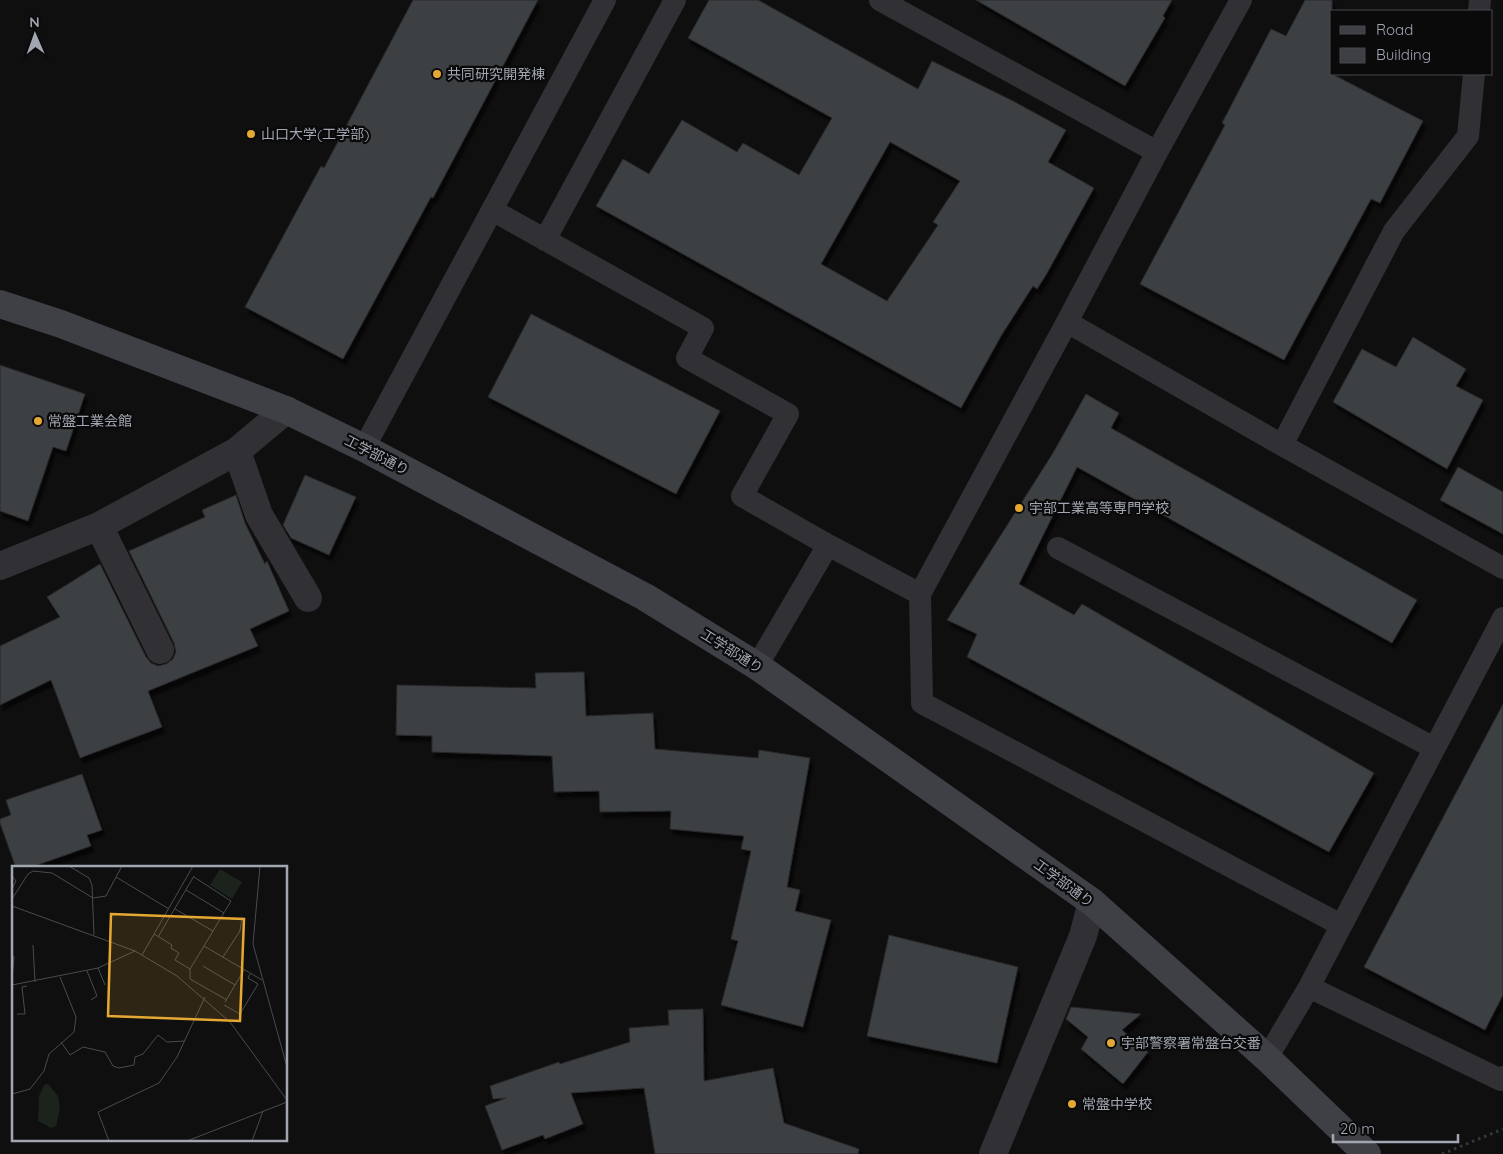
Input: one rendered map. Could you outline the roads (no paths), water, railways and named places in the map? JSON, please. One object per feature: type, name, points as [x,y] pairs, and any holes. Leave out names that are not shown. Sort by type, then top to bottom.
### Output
[{"type":"street","name":"工学部通り","points":[[0,304],[61,324],[286,410],[364,448],[645,597],[757,666],[1092,902],[1267,1058],[1367,1154]]},
{"type":"street","points":[[0,566],[99,526],[237,451],[286,410]]},
{"type":"street","points":[[237,451],[259,515],[308,598]]},
{"type":"street","points":[[99,526],[160,650]]},
{"type":"street","points":[[993,1154],[1083,936],[1092,902]]},
{"type":"lane","points":[[364,448],[605,0]]},
{"type":"lane","points":[[545,240],[675,0]]},
{"type":"lane","points":[[880,0],[1156,152]]},
{"type":"lane","points":[[1241,0],[1156,152],[1067,322],[920,594],[922,703],[1341,926]]},
{"type":"lane","points":[[1282,445],[1394,231],[1468,136],[1474,75]]},
{"type":"lane","points":[[492,210],[703,328],[687,358],[788,414],[742,496],[920,594]]},
{"type":"lane","points":[[1067,322],[1503,568]]},
{"type":"lane","points":[[757,666],[828,545]]},
{"type":"lane","points":[[1058,548],[1434,748]]},
{"type":"lane","points":[[1267,1058],[1309,988],[1503,618]]},
{"type":"lane","points":[[1309,988],[1501,1080],[1503,1077]]},
{"type":"place","name":"共同研究開発棟","points":[[437,74]]},
{"type":"place","name":"山口大学(工学部)","points":[[251,134]]},
{"type":"place","name":"常盤工業会館","points":[[38,421]]},
{"type":"place","name":"宇部工業高等専門学校","points":[[1019,508]]},
{"type":"place","name":"宇部警察署常盤台交番","points":[[1111,1043]]},
{"type":"place","name":"常盤中学校","points":[[1072,1104]]}]
